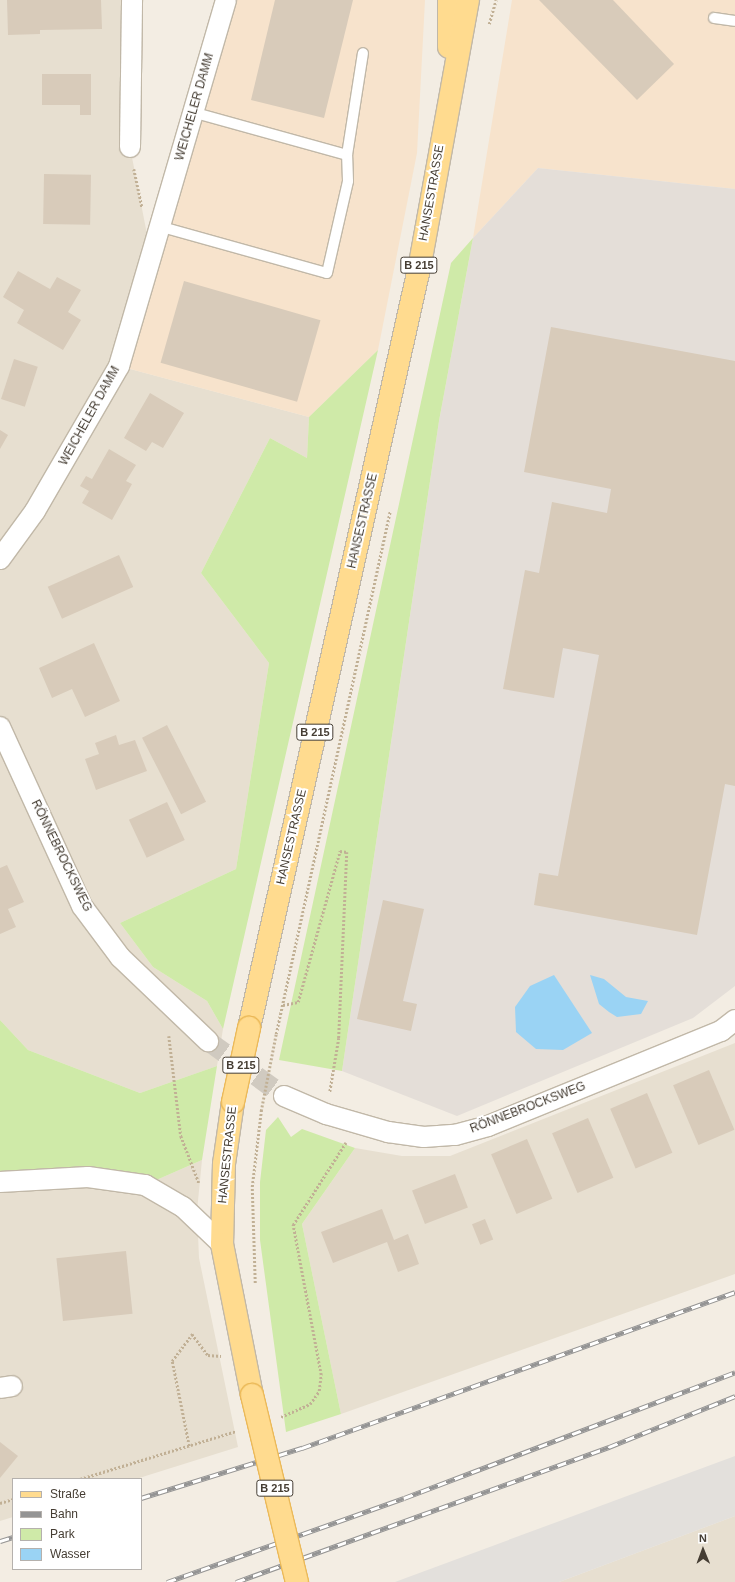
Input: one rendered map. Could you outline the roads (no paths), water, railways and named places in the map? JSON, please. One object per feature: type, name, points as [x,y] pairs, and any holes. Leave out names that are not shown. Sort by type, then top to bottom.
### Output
[{"type":"main road","name":"HANSESTRASSE","points":[[449,0],[449,94]]},
{"type":"main road","name":"HANSESTRASSE","points":[[297,1582],[252,1394],[222,1244],[224,1164],[233,1102],[249,1028],[418,272],[449,94],[468,0]]},
{"type":"street","points":[[130,147],[132,0]]},
{"type":"street","name":"WEICHELER DAMM","points":[[0,559],[44,498],[119,366],[162,227],[192,112],[226,0]]},
{"type":"street","name":"RÖNNEBROCKSWEG","points":[[0,727],[82,906],[120,957],[166,1004],[208,1041]]},
{"type":"street","name":"RÖNNEBROCKSWEG","points":[[284,1096],[326,1114],[388,1132],[424,1137],[455,1135],[488,1126],[730,1025]]},
{"type":"street","points":[[0,1182],[88,1177],[145,1185],[183,1207],[222,1244]]},
{"type":"lane","points":[[714,18],[735,21]]},
{"type":"lane","points":[[162,227],[327,273],[348,181],[347,155],[363,53]]},
{"type":"lane","points":[[192,112],[347,155]]},
{"type":"water","points":[[554,975],[592,1033],[563,1050],[536,1049],[516,1032],[515,1007],[530,986]]},
{"type":"water","points":[[590,975],[604,979],[626,997],[648,1001],[641,1014],[617,1017],[609,1012],[599,1004]]},
{"type":"tunnel","points":[[208,1041],[284,1096]]},
{"type":"railway","points":[[142,1498],[302,1448],[735,1292]]},
{"type":"railway","points":[[167,1582],[404,1498],[735,1372]]},
{"type":"railway","points":[[236,1582],[609,1447],[735,1396]]},
{"type":"railway","points":[[0,1541],[12,1537]]}]
